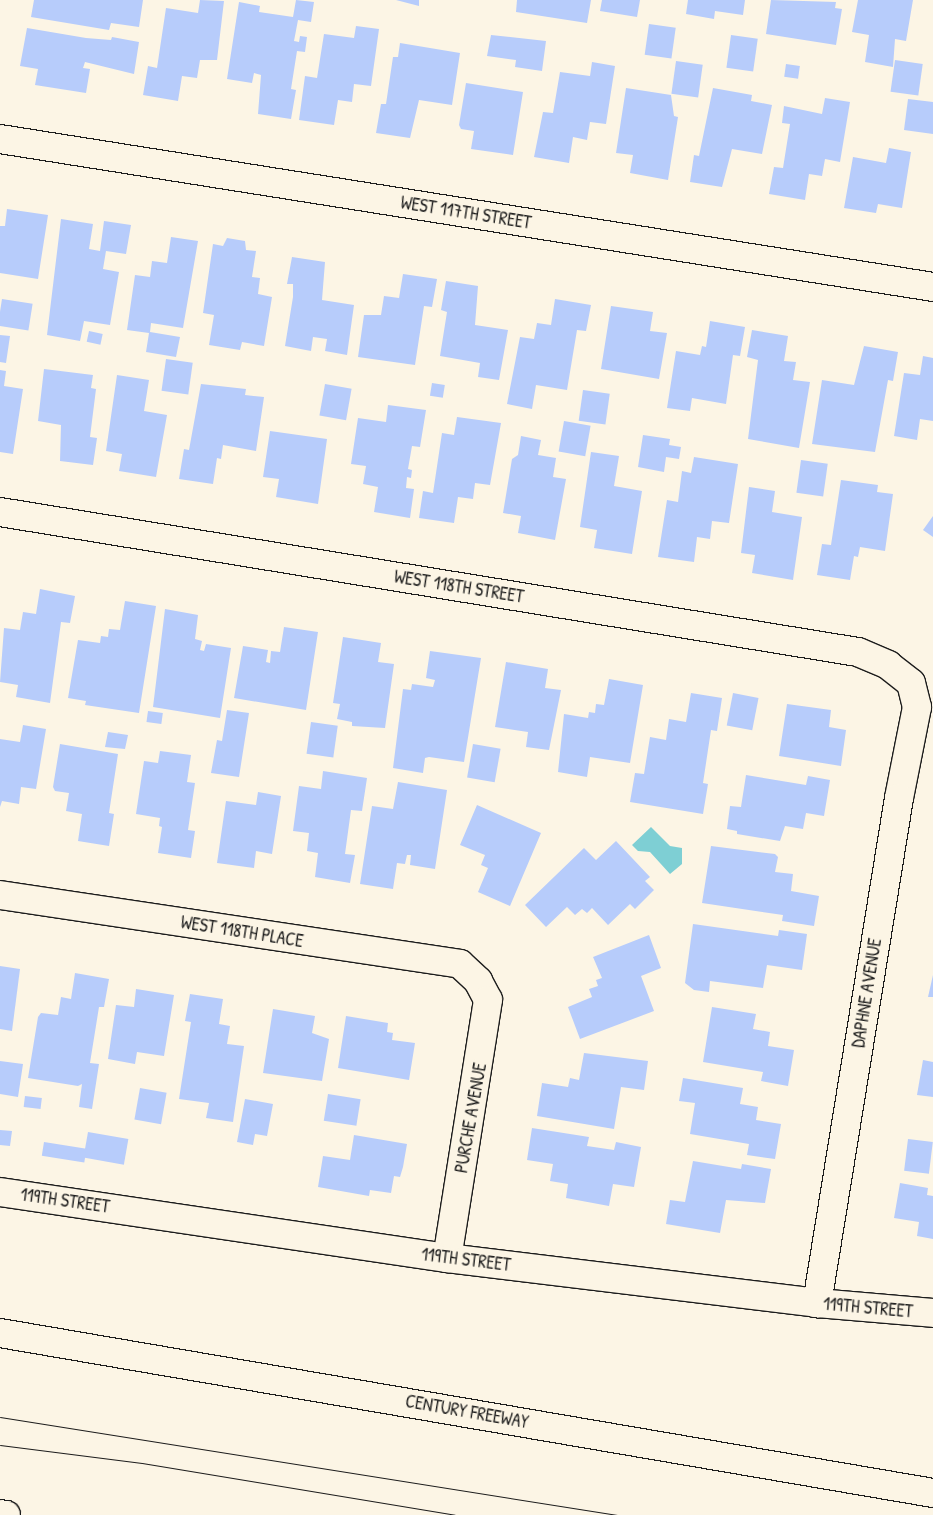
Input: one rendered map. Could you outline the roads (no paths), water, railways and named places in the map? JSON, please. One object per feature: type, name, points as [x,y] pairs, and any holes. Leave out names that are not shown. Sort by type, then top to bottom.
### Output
[{"type":"main road","name":"WEST 117TH STREET","points":[[0,139],[933,287]]},
{"type":"main road","name":"WEST 118TH STREET","points":[[0,512],[858,652],[888,665],[910,683]]},
{"type":"main road","name":"DAPHNE AVENUE","points":[[817,1303],[899,798],[917,707],[910,683]]},
{"type":"main road","name":"WEST 118TH PLACE","points":[[0,895],[396,956],[430,958],[460,964],[478,981]]},
{"type":"main road","name":"PURCHE AVENUE","points":[[447,1258],[486,1030],[488,1000],[478,981]]},
{"type":"main road","name":"119TH STREET","points":[[0,1192],[447,1258],[817,1303],[933,1313]]},
{"type":"main road","name":"CENTURY FREEWAY","points":[[0,1333],[933,1493]]},
{"type":"main road","points":[[0,1514],[6,1515]]},
{"type":"water","points":[[651,827],[670,846],[682,848],[682,864],[670,874],[650,852],[638,851],[632,845]]},
{"type":"tram line","points":[[0,1417],[617,1515]]},
{"type":"tram line","points":[[0,1445],[142,1463],[455,1515]]}]
